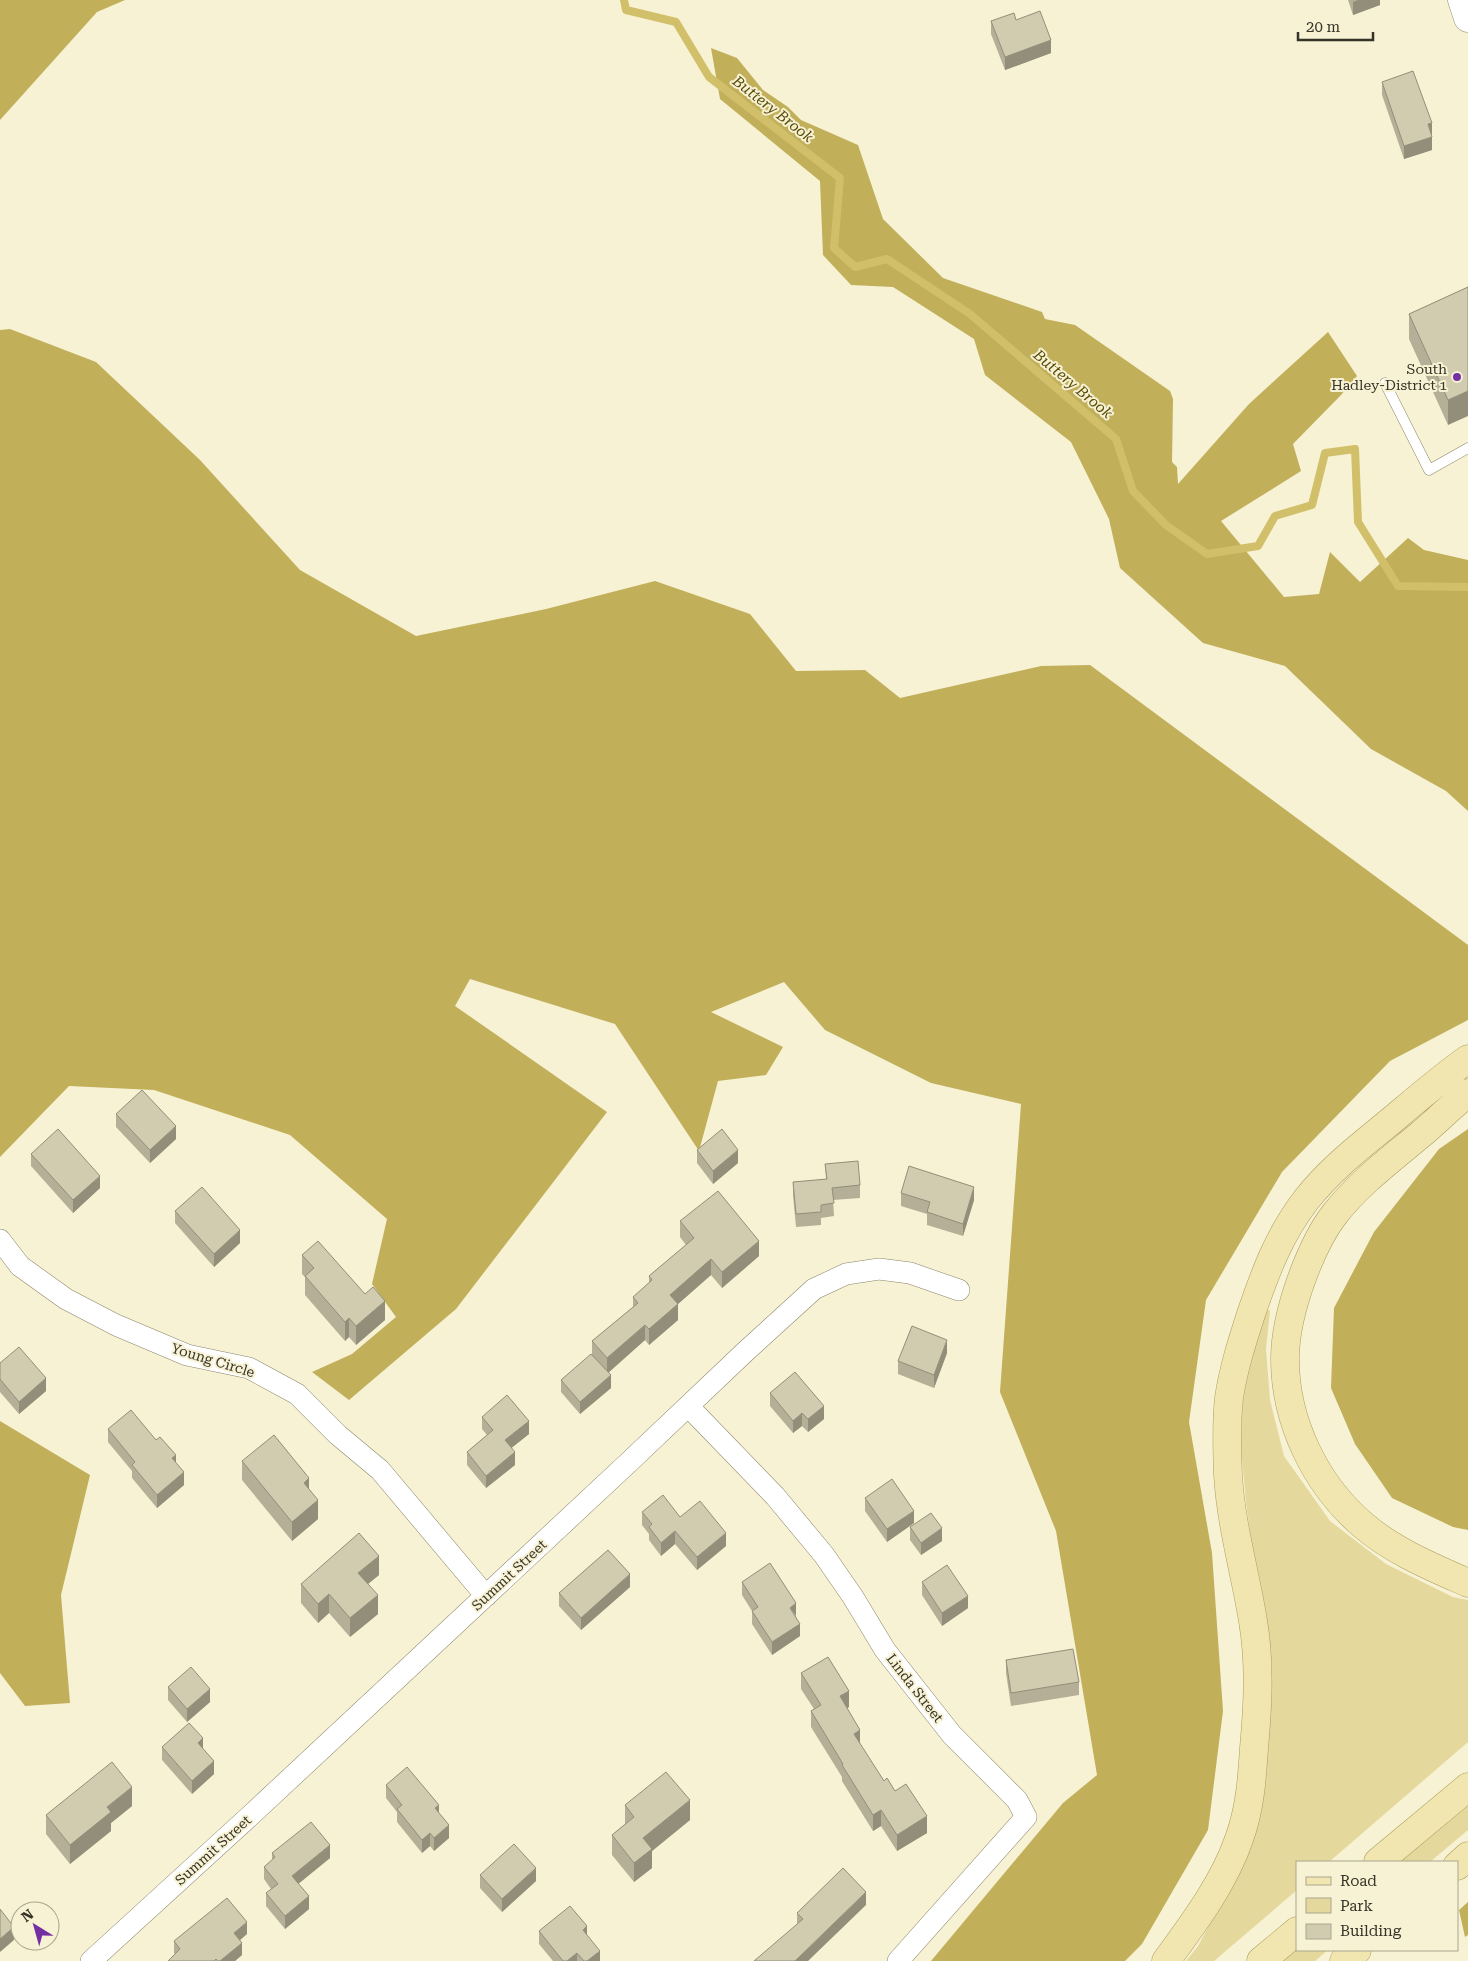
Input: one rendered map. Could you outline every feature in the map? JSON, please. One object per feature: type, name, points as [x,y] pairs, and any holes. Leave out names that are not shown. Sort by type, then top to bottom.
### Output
[{"type":"main road","points":[[1462,0],[1468,18]]},
{"type":"main road","points":[[1166,1961],[1192,1924],[1230,1861],[1241,1832],[1250,1794],[1257,1708],[1257,1652],[1253,1618],[1238,1551],[1231,1506],[1228,1474],[1228,1419],[1229,1400],[1235,1369],[1264,1277],[1274,1250],[1284,1232],[1303,1204],[1320,1184],[1347,1157],[1430,1087],[1468,1059]]},
{"type":"main road","points":[[1468,1093],[1366,1180],[1330,1220],[1310,1257],[1296,1295],[1287,1332],[1285,1360],[1290,1401],[1298,1427],[1314,1466],[1330,1492],[1364,1527],[1388,1544],[1468,1583]]},
{"type":"main road","points":[[1379,1861],[1468,1787]]},
{"type":"main road","points":[[1458,1865],[1468,1856]]},
{"type":"main road","points":[[1261,1961],[1296,1931]]},
{"type":"main road","points":[[1344,1961],[1356,1951]]},
{"type":"street","name":"Young Circle","points":[[0,1240],[20,1266],[66,1298],[116,1325],[187,1355],[249,1368],[297,1394],[338,1435],[380,1470],[486,1596]]},
{"type":"street","name":"Summit Street","points":[[91,1961],[486,1596],[814,1289],[846,1274],[879,1269],[910,1273],[959,1290]]},
{"type":"street","name":"Linda Street","points":[[688,1406],[775,1496],[824,1555],[853,1597],[885,1650],[952,1735],[1017,1800],[1026,1817],[898,1961]]},
{"type":"lane","points":[[1385,384],[1429,470],[1468,448]]},
{"type":"green space","points":[[1263,1307],[1270,1311],[1266,1349],[1270,1400],[1284,1456],[1330,1521],[1386,1564],[1453,1597],[1468,1600],[1468,1742],[1330,1861],[1296,1861],[1296,1891],[1214,1961],[1186,1961],[1198,1946],[1234,1879],[1251,1836],[1267,1767],[1267,1705],[1260,1604],[1246,1502],[1241,1447],[1243,1389]]},
{"type":"green space","points":[[1468,1802],[1468,1830],[1431,1861],[1399,1861]]},
{"type":"green space","points":[[1296,1950],[1327,1951],[1315,1961],[1283,1961]]},
{"type":"shaded area","points":[[0,0],[125,0],[97,12],[0,120]]},
{"type":"shaded area","points":[[711,48],[737,58],[763,90],[788,107],[801,120],[858,145],[883,219],[943,278],[1042,312],[1045,319],[1075,325],[1170,391],[1173,399],[1172,462],[1177,467],[1178,484],[1249,404],[1328,332],[1357,376],[1293,444],[1301,471],[1221,521],[1284,597],[1319,594],[1330,552],[1360,582],[1408,538],[1424,550],[1468,560],[1468,811],[1446,791],[1371,749],[1285,666],[1203,643],[1120,568],[1109,519],[1071,442],[985,375],[974,339],[893,287],[851,285],[823,255],[820,181],[720,99]]},
{"type":"shaded area","points":[[10,329],[96,362],[200,460],[300,570],[416,636],[546,609],[655,581],[750,614],[796,671],[865,670],[900,698],[1041,666],[1090,665],[1468,945],[1468,1020],[1390,1061],[1282,1172],[1206,1300],[1189,1422],[1212,1553],[1223,1711],[1208,1830],[1142,1944],[1125,1961],[931,1961],[1063,1803],[1097,1775],[1056,1531],[1000,1392],[1021,1104],[931,1083],[825,1030],[784,982],[711,1012],[783,1047],[766,1075],[718,1081],[699,1151],[615,1024],[470,979],[455,1006],[607,1112],[456,1309],[349,1400],[312,1372],[352,1354],[396,1317],[372,1284],[387,1219],[290,1135],[154,1090],[69,1086],[0,1157],[0,330]]},
{"type":"shaded area","points":[[1468,1129],[1468,1530],[1453,1527],[1392,1498],[1355,1444],[1331,1388],[1334,1308],[1374,1232],[1439,1149]]},
{"type":"shaded area","points":[[0,1421],[90,1475],[61,1595],[70,1703],[25,1706],[0,1673]]},
{"type":"shaded area","points":[[1468,1902],[1468,1935],[1465,1937],[1459,1910]]},
{"type":"building","points":[[1040,11],[1051,40],[1005,57],[991,21],[1014,13],[1016,20]]},
{"type":"building","points":[[1413,71],[1432,123],[1428,124],[1432,137],[1404,146],[1382,82]]},
{"type":"building","points":[[1468,287],[1468,391],[1448,400],[1409,314]]},
{"type":"building","points":[[142,1090],[176,1126],[150,1150],[116,1114]]},
{"type":"building","points":[[58,1129],[100,1176],[73,1200],[31,1154]]},
{"type":"building","points":[[722,1129],[738,1150],[713,1171],[697,1150]]},
{"type":"building","points":[[858,1161],[860,1185],[832,1188],[834,1203],[821,1205],[821,1212],[796,1214],[793,1182],[827,1179],[825,1164]]},
{"type":"building","points":[[909,1166],[974,1187],[963,1224],[927,1212],[930,1202],[901,1193]]},
{"type":"building","points":[[202,1187],[240,1230],[214,1254],[175,1211]]},
{"type":"building","points":[[718,1191],[759,1241],[722,1272],[711,1259],[670,1295],[678,1304],[649,1329],[645,1325],[607,1358],[592,1341],[638,1303],[633,1297],[652,1280],[649,1276],[694,1238],[680,1221]]},
{"type":"building","points":[[318,1241],[365,1294],[373,1287],[385,1301],[356,1326],[349,1318],[345,1322],[305,1276],[314,1268],[302,1255]]},
{"type":"building","points":[[912,1326],[947,1340],[934,1375],[898,1361]]},
{"type":"building","points":[[19,1347],[46,1378],[19,1402],[0,1379],[0,1363]]},
{"type":"building","points":[[591,1354],[611,1375],[580,1402],[561,1380]]},
{"type":"building","points":[[795,1372],[824,1406],[808,1419],[802,1413],[793,1421],[770,1393]]},
{"type":"building","points":[[507,1395],[529,1421],[505,1440],[515,1452],[486,1476],[467,1452],[493,1430],[482,1417]]},
{"type":"building","points":[[131,1410],[156,1440],[160,1437],[176,1455],[172,1458],[184,1472],[157,1495],[132,1465],[135,1462],[108,1429]]},
{"type":"building","points":[[274,1435],[309,1478],[304,1483],[318,1500],[292,1522],[242,1461]]},
{"type":"building","points":[[892,1479],[914,1511],[887,1529],[865,1498]]},
{"type":"building","points":[[663,1495],[680,1517],[700,1501],[726,1533],[697,1557],[675,1531],[661,1543],[649,1527],[652,1524],[642,1512]]},
{"type":"building","points":[[931,1513],[942,1528],[921,1543],[910,1527]]},
{"type":"building","points":[[359,1533],[379,1556],[358,1573],[378,1595],[350,1618],[329,1594],[318,1604],[301,1584]]},
{"type":"building","points":[[608,1550],[630,1574],[581,1618],[559,1593]]},
{"type":"building","points":[[770,1563],[796,1603],[790,1608],[800,1624],[772,1642],[752,1611],[758,1607],[742,1582]]},
{"type":"building","points":[[947,1565],[968,1596],[942,1613],[922,1582]]},
{"type":"building","points":[[1073,1649],[1079,1682],[1011,1693],[1006,1660]]},
{"type":"building","points":[[828,1657],[849,1691],[840,1696],[860,1730],[854,1734],[884,1781],[887,1778],[895,1791],[906,1784],[927,1816],[897,1835],[881,1810],[873,1815],[811,1711],[821,1705],[801,1673]]},
{"type":"building","points":[[191,1667],[210,1689],[187,1709],[168,1687]]},
{"type":"building","points":[[189,1723],[203,1738],[198,1743],[214,1761],[192,1781],[162,1747]]},
{"type":"building","points":[[112,1762],[132,1787],[107,1807],[111,1812],[70,1845],[46,1815]]},
{"type":"building","points":[[407,1767],[439,1805],[435,1808],[449,1825],[434,1838],[430,1833],[422,1840],[397,1809],[402,1805],[386,1785]]},
{"type":"building","points":[[666,1772],[690,1800],[643,1838],[652,1849],[634,1863],[612,1835],[634,1817],[625,1805]]},
{"type":"building","points":[[311,1822],[330,1845],[292,1876],[309,1896],[285,1916],[266,1893],[278,1884],[264,1867],[275,1857],[272,1853]]},
{"type":"building","points":[[514,1844],[536,1868],[502,1899],[480,1875]]},
{"type":"building","points":[[843,1868],[866,1892],[795,1961],[754,1961],[803,1919],[797,1913]]},
{"type":"building","points":[[227,1898],[247,1922],[234,1933],[242,1943],[220,1961],[216,1959],[214,1961],[168,1961],[180,1949],[174,1941]]},
{"type":"building","points":[[570,1906],[587,1926],[583,1930],[600,1951],[587,1961],[584,1961],[577,1953],[567,1961],[563,1961],[539,1931]]},
{"type":"building","points":[[0,1909],[10,1922],[10,1930],[0,1939]]},
{"type":"waterway","name":"Buttery Brook","points":[[624,0],[626,10],[676,22],[709,77],[840,178],[834,248],[855,267],[887,259],[970,314],[1116,439],[1133,491],[1166,525],[1207,554],[1258,546],[1275,516],[1312,505],[1325,453],[1355,449],[1358,522],[1398,586],[1468,587]]},
{"type":"place","name":"South Hadley-District 1","points":[[1457,377]]}]
